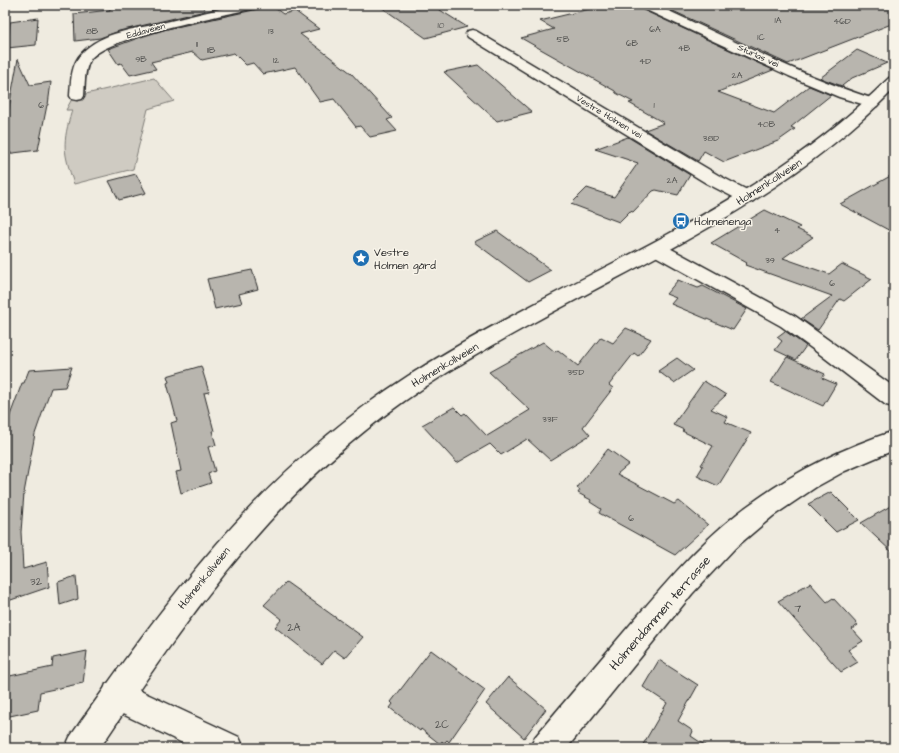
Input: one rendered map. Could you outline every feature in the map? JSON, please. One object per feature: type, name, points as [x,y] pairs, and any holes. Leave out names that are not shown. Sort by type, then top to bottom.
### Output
[{"type":"street","name":"Eddaveien","points":[[77,96],[79,74],[86,56],[93,50],[108,42],[131,34],[251,5]]},
{"type":"street","name":"Sturlas vei","points":[[646,5],[705,33],[840,92],[872,103]]},
{"type":"street","name":"Vestre Holmen vei","points":[[472,34],[712,179],[747,197]]},
{"type":"street","name":"Holmenkollveien","points":[[81,748],[177,610],[223,553],[255,516],[333,441],[393,396],[430,372],[499,333],[657,249],[747,197],[810,155],[840,132],[872,103],[894,80]]},
{"type":"street","points":[[657,249],[788,321],[894,399]]},
{"type":"street","name":"Holmendammen terrasse","points":[[546,748],[682,585],[726,540],[764,508],[807,480],[836,464],[894,440]]},
{"type":"street","points":[[117,695],[228,748]]},
{"type":"shaded area","points":[[154,78],[174,101],[148,109],[133,169],[74,184],[65,147],[65,140],[72,110],[66,110],[73,97]]},
{"type":"building","points":[[109,5],[203,5],[205,11],[119,31],[100,38],[75,41],[74,14],[110,10]]},
{"type":"building","points":[[378,5],[432,5],[467,27],[426,38]]},
{"type":"building","points":[[606,5],[639,5],[641,9],[773,70],[718,92],[774,113],[809,86],[831,95],[791,127],[795,129],[778,141],[724,162],[704,151],[698,161],[645,130],[664,123],[629,103],[633,102],[615,91],[521,38],[554,29],[540,21]]},
{"type":"building","points":[[660,5],[894,5],[894,23],[788,64]]},
{"type":"building","points":[[272,6],[283,14],[295,11],[319,29],[300,34],[351,73],[392,118],[387,120],[397,131],[370,137],[360,126],[356,127],[334,99],[320,102],[295,67],[263,74],[253,63],[246,65],[234,53],[202,60],[193,52],[151,62],[156,69],[130,75],[121,63],[118,64],[108,49],[167,29]]},
{"type":"building","points":[[38,18],[36,45],[7,48],[10,22]]},
{"type":"building","points":[[857,50],[887,63],[852,78],[842,86],[820,78]]},
{"type":"building","points":[[18,59],[30,85],[51,82],[48,105],[38,150],[5,154],[5,123]]},
{"type":"building","points":[[478,65],[532,112],[497,121],[444,72]]},
{"type":"building","points":[[628,137],[690,175],[678,195],[656,190],[653,191],[633,212],[630,211],[619,222],[571,204],[587,188],[614,197],[638,163],[595,149]]},
{"type":"building","points":[[136,174],[146,193],[119,200],[109,181]]},
{"type":"building","points":[[894,174],[894,233],[840,204]]},
{"type":"building","points":[[765,210],[800,227],[797,229],[813,237],[783,258],[829,274],[842,264],[872,279],[844,301],[840,299],[818,330],[801,319],[832,296],[745,265],[747,263],[711,243]]},
{"type":"building","points":[[497,231],[551,270],[528,282],[474,242]]},
{"type":"building","points":[[252,270],[258,289],[239,294],[242,303],[215,309],[207,279]]},
{"type":"building","points":[[678,280],[698,288],[703,286],[747,309],[733,330],[671,304],[676,298],[666,294]]},
{"type":"building","points":[[626,328],[651,339],[638,356],[634,353],[609,385],[613,388],[583,427],[590,435],[550,460],[527,439],[501,455],[490,444],[457,463],[422,425],[454,407],[462,415],[465,413],[487,436],[530,410],[489,372],[543,342],[555,352],[558,350],[578,366],[601,337],[613,343]]},
{"type":"building","points":[[785,331],[806,346],[796,360],[775,350],[782,341],[777,337]]},
{"type":"building","points":[[787,357],[825,374],[822,378],[836,384],[823,406],[771,382]]},
{"type":"building","points":[[677,358],[693,370],[674,383],[658,371]]},
{"type":"building","points":[[201,366],[209,392],[204,393],[216,445],[208,447],[215,471],[208,474],[211,483],[181,493],[176,472],[181,471],[171,423],[177,421],[167,383],[169,382],[167,376]]},
{"type":"building","points":[[72,367],[65,387],[51,388],[35,434],[24,493],[21,532],[23,569],[47,562],[49,587],[5,602],[5,429],[22,383],[24,383],[29,370]]},
{"type":"building","points":[[704,381],[726,395],[711,409],[728,417],[725,422],[751,433],[718,486],[697,476],[703,466],[701,465],[713,446],[673,425]]},
{"type":"building","points":[[608,449],[629,464],[617,474],[674,504],[679,501],[708,525],[675,555],[599,513],[601,509],[590,502],[591,500],[578,493],[580,490],[577,488]]},
{"type":"building","points":[[831,492],[859,520],[836,532],[808,504]]},
{"type":"building","points":[[894,504],[894,554],[861,523]]},
{"type":"building","points":[[76,576],[78,599],[60,605],[58,582]]},
{"type":"building","points":[[286,582],[363,637],[345,658],[334,650],[322,664],[275,627],[282,619],[264,605]]},
{"type":"building","points":[[810,583],[827,602],[833,598],[858,625],[852,629],[863,641],[848,650],[858,662],[841,672],[778,601]]},
{"type":"building","points":[[431,650],[485,690],[449,742],[447,740],[444,743],[442,741],[440,744],[390,708],[393,704],[391,702]]},
{"type":"building","points":[[87,651],[83,683],[40,692],[38,710],[5,717],[5,677],[52,667],[53,658]]},
{"type":"building","points":[[659,660],[698,685],[678,721],[693,731],[691,736],[709,748],[641,748],[667,703],[643,687]]},
{"type":"building","points":[[508,677],[546,709],[524,738],[486,704]]},
{"type":"place","name":"Holmenenga","points":[[681,221]]},
{"type":"place","name":"Vestre Holmen gård","points":[[361,258]]}]
